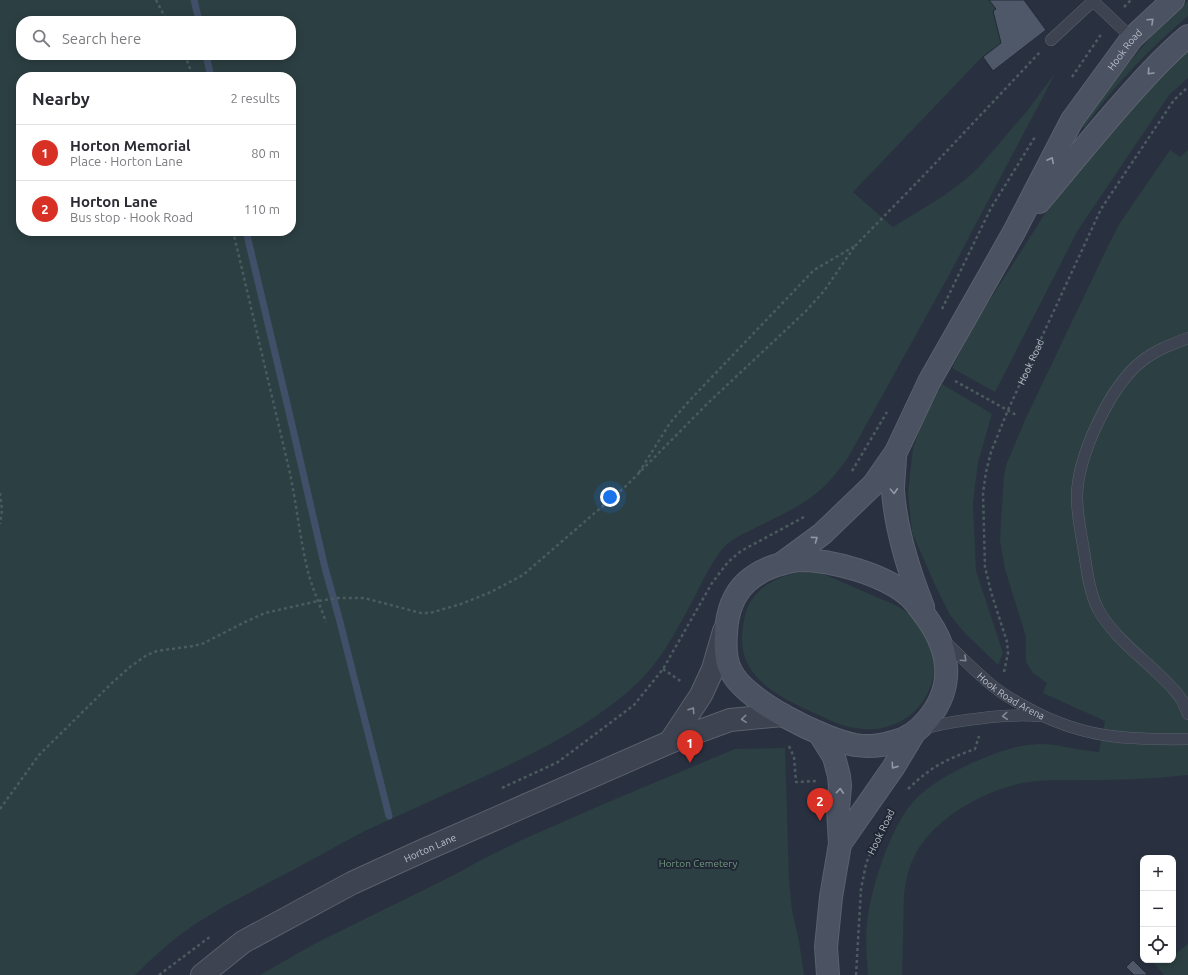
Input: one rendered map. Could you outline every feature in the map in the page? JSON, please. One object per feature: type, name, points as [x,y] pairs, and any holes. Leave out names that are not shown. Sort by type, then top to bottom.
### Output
[{"type":"main road","name":"Hook Road","points":[[896,452],[943,356],[1014,232],[1072,120],[1132,38],[1173,0]]},
{"type":"main road","name":"Hook Road","points":[[1014,232],[1130,95],[1163,58],[1188,36]]},
{"type":"main road","points":[[896,452],[893,490],[900,537],[910,574],[932,626],[940,640],[947,672],[945,686],[934,710],[923,725],[914,733],[897,741],[880,745],[869,746],[852,744],[819,733],[783,715],[742,687],[730,671],[726,654],[726,625],[730,606],[736,593],[754,576],[784,562],[822,534],[873,485],[896,452]]},
{"type":"main road","points":[[784,562],[820,560],[873,576],[910,597],[932,626]]},
{"type":"main road","points":[[819,733],[834,757],[840,786],[838,809],[840,844],[831,898],[826,947],[828,975]]},
{"type":"main road","points":[[840,844],[893,768],[914,733]]},
{"type":"street","points":[[670,742],[701,695],[714,669],[726,625]]},
{"type":"street","name":"Horton Lane","points":[[202,975],[243,942],[352,883],[437,844],[670,742],[730,720],[783,715]]},
{"type":"lane","points":[[1051,40],[1093,0],[1132,38]]},
{"type":"lane","points":[[1188,338],[1171,344],[1149,356],[1136,366],[1121,384],[1106,409],[1090,441],[1079,478],[1077,497],[1078,516],[1088,579],[1093,598],[1098,609],[1120,637],[1175,691],[1188,714]]},
{"type":"lane","name":"Hook Road Arena","points":[[932,626],[997,690],[1044,717]]},
{"type":"lane","name":"Hook Road Arena","points":[[914,733],[946,723],[984,718],[1021,715],[1044,717]]},
{"type":"lane","points":[[1044,717],[1070,727],[1102,735],[1149,740],[1188,739]]},
{"type":"path","points":[[156,0],[164,16]]},
{"type":"path","points":[[0,809],[40,755],[97,697],[138,660],[157,651],[202,644],[265,613],[338,598],[364,598],[421,613],[430,613],[461,604],[491,592],[522,575],[638,474],[708,403],[806,311],[824,291],[855,246],[1051,40]]},
{"type":"path","points":[[1071,79],[1088,52]]},
{"type":"path","points":[[187,60],[191,72]]},
{"type":"path","name":"Hook Road","points":[[1005,668],[1008,653],[1007,642],[991,592],[985,567],[984,493],[986,472],[991,452],[1008,410],[1101,209],[1174,100],[1188,87]]},
{"type":"path","points":[[939,314],[991,208],[1038,133]]},
{"type":"path","points":[[234,236],[290,475],[306,564],[326,622]]},
{"type":"path","points":[[638,474],[670,423],[689,401],[814,270],[855,246]]},
{"type":"path","points":[[953,380],[1018,416]]},
{"type":"path","points":[[849,474],[889,410]]},
{"type":"path","points":[[0,493],[2,510],[0,524]]},
{"type":"path","points":[[688,686],[663,669],[712,583],[737,553],[810,513]]},
{"type":"path","points":[[908,790],[924,774],[935,767],[949,759],[975,749],[980,733]]},
{"type":"path","name":"Hook Road","points":[[856,975],[861,889],[866,864],[880,829]]},
{"type":"green space","points":[[0,0],[989,0],[996,9],[993,11],[1001,43],[982,57],[853,192],[893,227],[942,197],[965,180],[980,166],[1027,111],[1056,72],[949,275],[850,454],[831,479],[802,504],[738,537],[724,547],[711,565],[671,640],[654,665],[632,688],[599,714],[558,740],[492,773],[365,831],[241,897],[178,936],[135,975],[0,975]]},
{"type":"green space","points":[[1188,1],[1188,16],[1160,41],[1120,82],[1085,127],[1079,127],[1096,102],[1154,33]]},
{"type":"green space","points":[[1188,49],[1188,78],[1169,95],[1078,230],[995,392],[952,368],[976,322],[1044,215],[1091,153],[1134,101]]},
{"type":"green space","points":[[1170,150],[1180,157],[1188,150],[1188,775],[1136,779],[1030,782],[1007,787],[976,799],[935,828],[924,840],[911,863],[904,894],[902,975],[868,975],[866,943],[867,924],[872,894],[882,860],[896,828],[904,814],[918,797],[932,785],[956,771],[1004,750],[1030,745],[1046,744],[1099,752],[1105,721],[1043,693],[1047,683],[1033,673],[1026,662],[1026,637],[1005,569],[1000,540],[1004,475],[1007,463],[1025,420],[1109,244],[1120,223]]},
{"type":"green space","points":[[942,384],[992,414],[978,462],[973,503],[976,571],[1003,653],[998,665],[964,632],[950,615],[912,532],[908,493],[913,448],[922,423]]},
{"type":"green space","points":[[796,573],[821,573],[897,606],[913,617],[924,628],[930,642],[934,658],[934,673],[930,687],[924,699],[906,718],[883,728],[869,729],[844,726],[787,700],[764,684],[747,663],[743,650],[742,635],[744,618],[752,600],[757,593],[771,582]]},
{"type":"green space","name":"Horton Cemetery","points":[[785,748],[789,880],[792,911],[799,941],[804,975],[260,975],[316,943],[450,877],[483,859],[524,839],[606,803],[735,749]]},
{"type":"green space","points":[[1188,944],[1188,975],[1164,975],[1154,963],[1176,963],[1176,954]]},
{"type":"building","points":[[989,0],[1024,0],[1046,30],[993,71],[983,57],[1001,43],[993,11],[996,9]]},
{"type":"building","points":[[1133,960],[1147,974],[1146,975],[1134,975],[1126,967]]},
{"type":"waterway","points":[[194,0],[198,16]]},
{"type":"waterway","points":[[207,60],[210,72]]},
{"type":"waterway","points":[[247,236],[325,568],[389,816]]},
{"type":"place","name":"Horton Memorial","points":[[690,763]]},
{"type":"place","name":"Horton Lane","points":[[820,821]]}]
